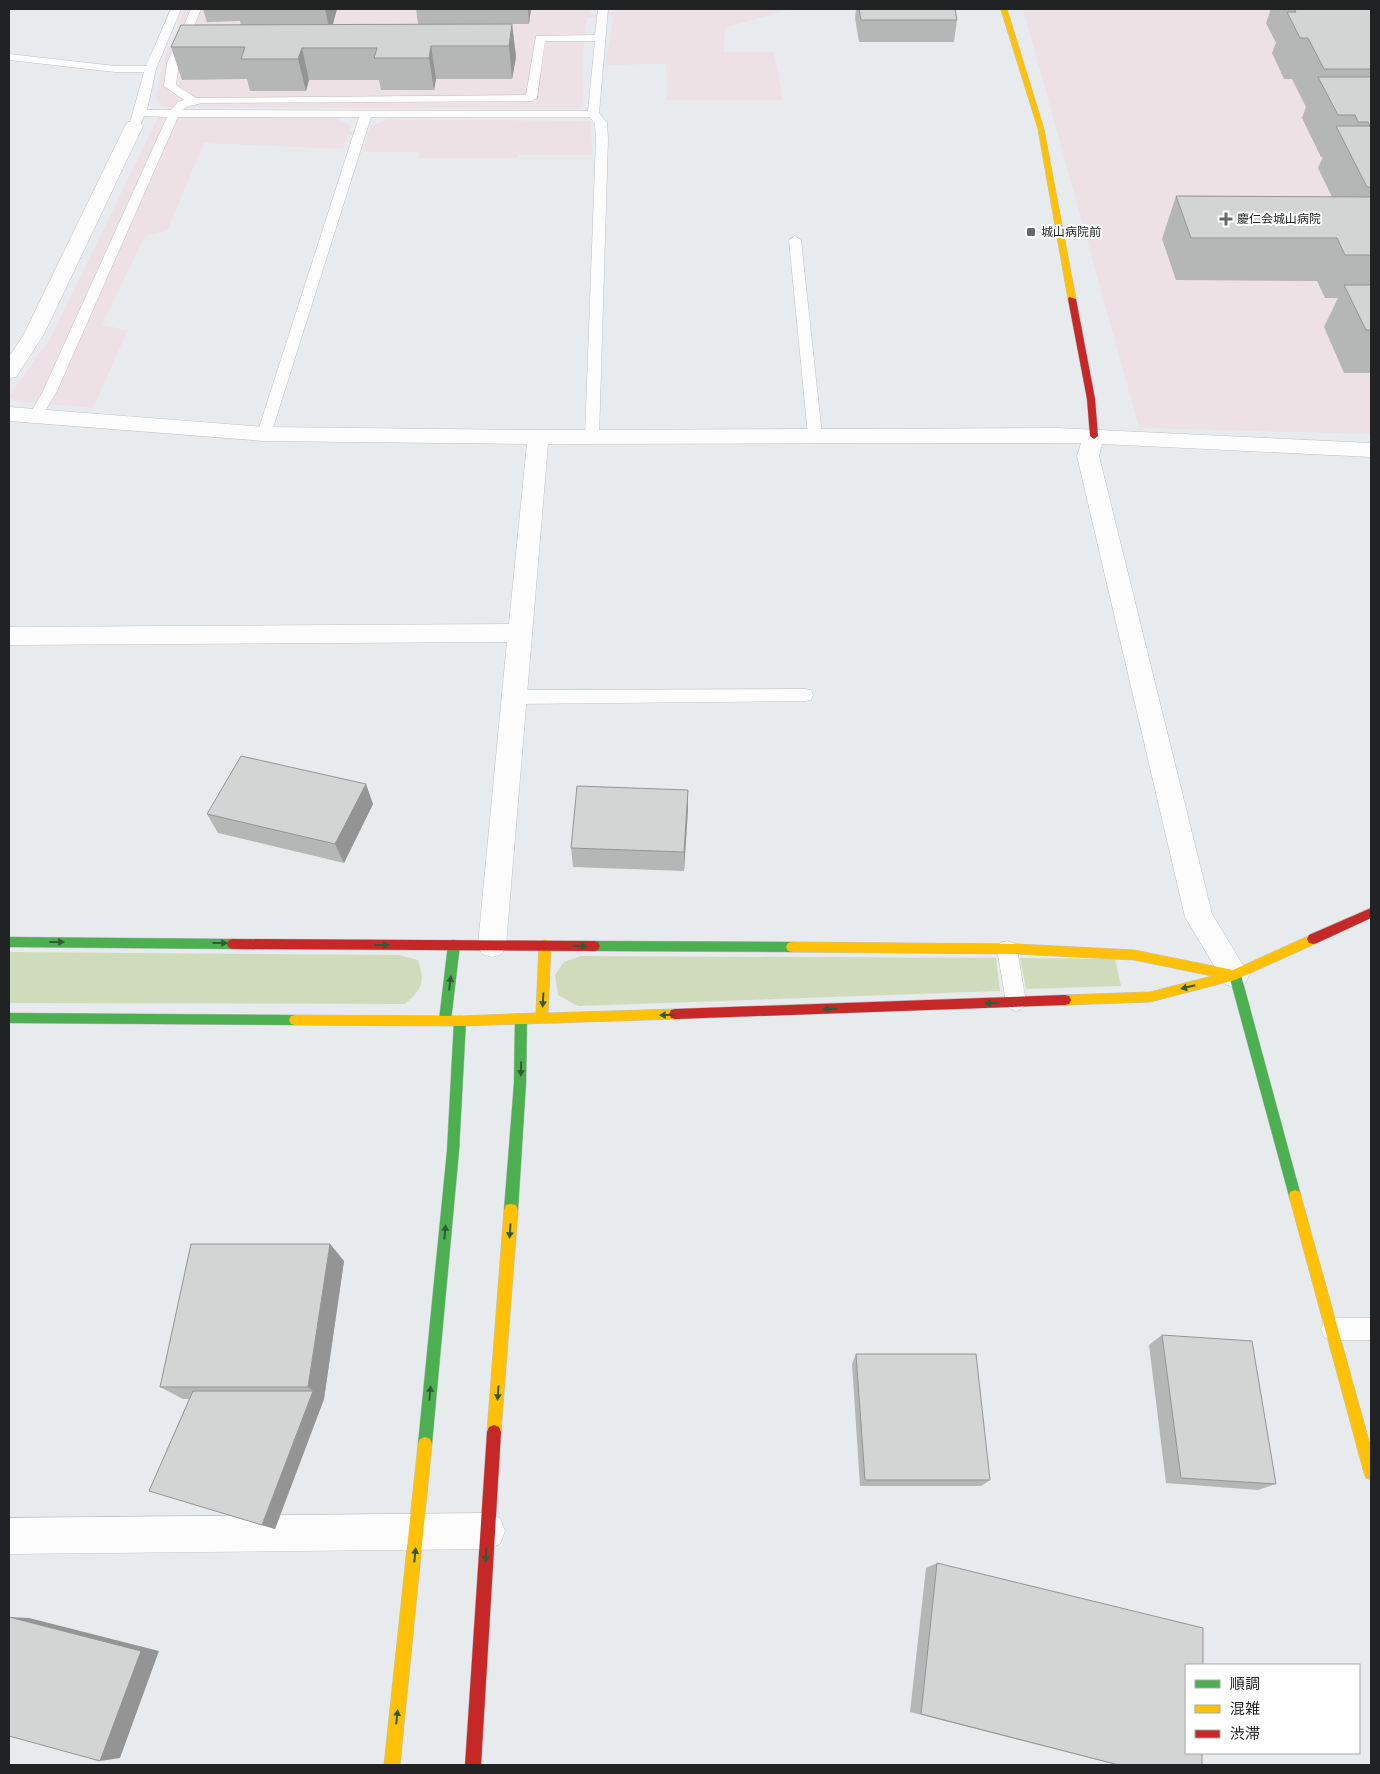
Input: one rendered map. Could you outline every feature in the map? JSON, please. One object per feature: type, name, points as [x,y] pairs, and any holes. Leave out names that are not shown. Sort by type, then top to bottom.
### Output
[{"type":"street","points":[[1004,9],[1041,129],[1091,399],[1094,436],[1088,456],[1199,917],[1235,975],[1371,1473]]},
{"type":"street","points":[[9,372],[34,334],[68,264],[94,204],[137,120]]},
{"type":"street","points":[[9,414],[264,434],[538,437],[1057,435],[1371,450]]},
{"type":"street","points":[[492,945],[538,437]]},
{"type":"street","points":[[9,636],[521,633]]},
{"type":"street","points":[[9,1018],[446,1020],[460,1022],[1150,997],[1235,975],[1371,913]]},
{"type":"street","points":[[9,942],[1007,949],[1134,955],[1235,975]]},
{"type":"street","points":[[446,1020],[454,945]]},
{"type":"street","points":[[542,1019],[545,945]]},
{"type":"street","points":[[473,1765],[520,1083],[521,1020]]},
{"type":"street","points":[[392,1765],[417,1531],[453,1151],[460,1022]]},
{"type":"street","points":[[9,1536],[488,1531]]},
{"type":"lane","points":[[176,9],[150,69],[137,120],[174,113],[593,114]]},
{"type":"lane","points":[[195,102],[170,86],[173,63],[196,9]]},
{"type":"lane","points":[[592,437],[602,139],[601,123],[593,114],[603,9]]},
{"type":"lane","points":[[35,417],[50,391],[174,113],[182,104],[195,102],[532,98],[540,38],[600,38]]},
{"type":"lane","points":[[9,57],[115,69],[150,69]]},
{"type":"lane","points":[[264,434],[366,114]]},
{"type":"lane","points":[[795,240],[815,436]]},
{"type":"lane","points":[[514,696],[805,696]]},
{"type":"lane","points":[[1007,949],[1016,1002]]},
{"type":"lane","points":[[1332,1329],[1371,1329]]},
{"type":"shaded area","points":[[184,9],[589,9],[589,14],[616,11],[616,9],[790,9],[725,28],[724,52],[774,52],[783,100],[667,100],[666,64],[605,65],[614,15],[587,18],[582,60],[583,105],[578,109],[181,107],[178,117],[336,118],[351,126],[349,131],[369,132],[371,126],[388,119],[591,121],[592,155],[519,155],[518,158],[418,158],[419,152],[363,152],[368,135],[348,135],[343,149],[204,143],[167,231],[145,236],[102,325],[128,330],[93,408],[14,401],[9,396],[51,337],[158,117],[166,117],[171,107],[162,107],[156,100],[162,67]]},
{"type":"shaded area","name":"慶仁会城山病院","points":[[1023,9],[1371,9],[1371,434],[1139,428]]},
{"type":"green space","points":[[9,952],[399,955],[418,960],[422,980],[416,994],[405,1004],[9,1003]]},
{"type":"green space","points":[[581,956],[996,958],[1000,991],[578,1006],[558,995],[555,975],[564,962]]},
{"type":"green space","points":[[1020,958],[1115,959],[1121,986],[1026,989]]},
{"type":"building","points":[[859,9],[955,9],[957,20],[861,20]]},
{"type":"building","points":[[1294,9],[1371,9],[1371,69],[1324,69],[1308,38],[1300,38],[1287,12],[1296,12]]},
{"type":"building","points":[[512,24],[509,46],[431,46],[429,58],[374,58],[377,48],[302,48],[298,59],[241,59],[245,47],[171,47],[181,25]]},
{"type":"building","points":[[1318,77],[1371,77],[1371,187],[1367,187],[1336,126],[1370,126],[1368,122],[1358,122],[1355,115],[1338,115]]},
{"type":"building","points":[[1176,196],[1371,197],[1371,255],[1345,255],[1337,238],[1191,238]]},
{"type":"building","points":[[1344,285],[1371,285],[1371,330],[1366,330]]},
{"type":"building","points":[[241,756],[366,784],[335,844],[207,814]]},
{"type":"building","points":[[577,786],[688,790],[684,852],[571,848]]},
{"type":"building","points":[[191,1244],[330,1244],[308,1387],[160,1387]]},
{"type":"building","points":[[1162,1335],[1252,1341],[1276,1484],[1181,1478]]},
{"type":"building","points":[[856,1354],[976,1354],[990,1480],[865,1480]]},
{"type":"building","points":[[193,1391],[313,1391],[262,1525],[149,1491]]},
{"type":"building","points":[[937,1563],[1203,1628],[1203,1664],[1185,1664],[1185,1754],[1202,1754],[1202,1765],[1119,1765],[921,1714]]},
{"type":"building","points":[[9,1617],[141,1651],[100,1761],[9,1736]]},
{"type":"traffic: fast","points":[[9,942],[233,944]]},
{"type":"traffic: fast","points":[[445,1020],[454,945]]},
{"type":"traffic: fast","points":[[594,946],[792,947]]},
{"type":"traffic: fast","points":[[1235,975],[1295,1196]]},
{"type":"traffic: fast","points":[[9,1018],[295,1020]]},
{"type":"traffic: fast","points":[[511,1210],[520,1083],[521,1020]]},
{"type":"traffic: fast","points":[[425,1444],[453,1151],[460,1021]]},
{"type":"traffic: slow","points":[[1004,9],[1041,129],[1072,299]]},
{"type":"traffic: slow","points":[[1065,1000],[1150,997],[1235,975],[1313,939]]},
{"type":"traffic: slow","points":[[542,1019],[545,945]]},
{"type":"traffic: slow","points":[[792,947],[1017,949],[1134,955],[1229,974]]},
{"type":"traffic: slow","points":[[295,1020],[460,1021],[675,1014]]},
{"type":"traffic: slow","points":[[1295,1196],[1371,1473]]},
{"type":"traffic: slow","points":[[494,1432],[511,1210]]},
{"type":"traffic: slow","points":[[392,1765],[425,1444]]},
{"type":"traffic: jam","points":[[1072,299],[1091,399],[1094,436]]},
{"type":"traffic: jam","points":[[1313,939],[1371,913]]},
{"type":"traffic: jam","points":[[233,944],[594,946]]},
{"type":"traffic: jam","points":[[675,1014],[1065,1000]]},
{"type":"traffic: jam","points":[[473,1765],[494,1432]]},
{"type":"place","name":"慶仁会城山病院","points":[[1226,219]]},
{"type":"place","name":"城山病院前","points":[[1031,232]]}]
